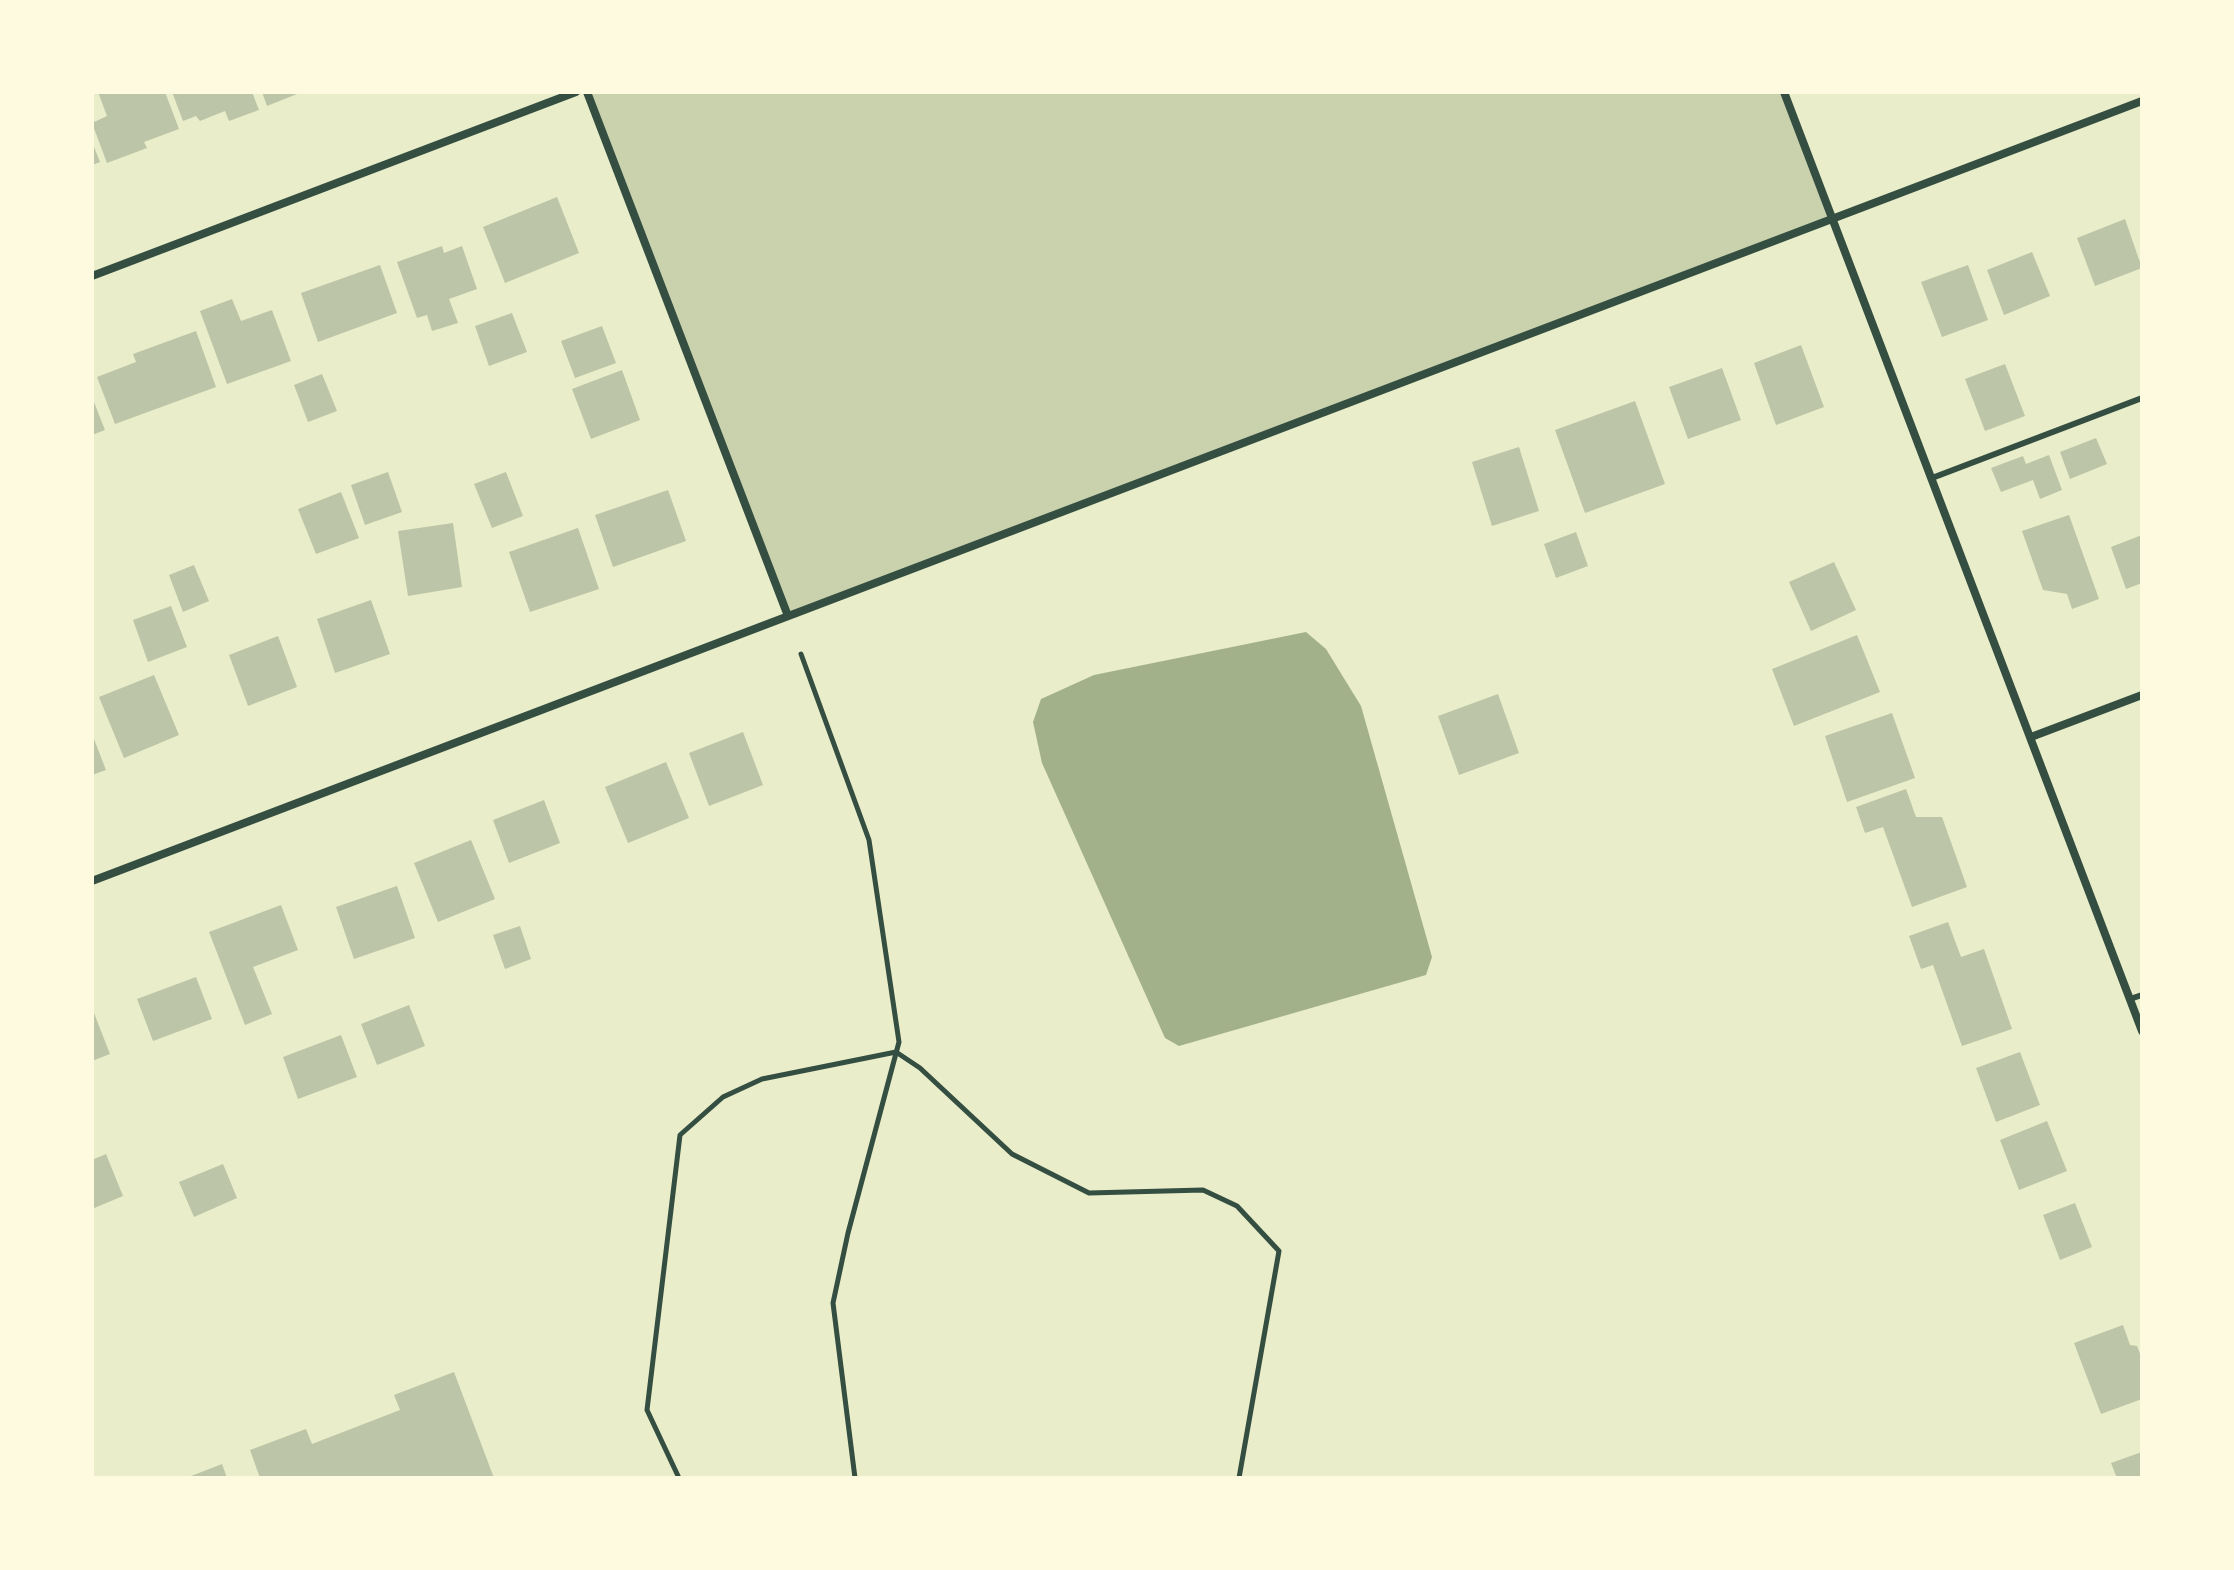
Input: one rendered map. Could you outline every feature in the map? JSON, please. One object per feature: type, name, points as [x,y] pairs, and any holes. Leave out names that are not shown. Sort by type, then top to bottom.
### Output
[{"type":"street","points":[[92,276],[576,92]]},
{"type":"street","points":[[587,92],[788,616]]},
{"type":"street","points":[[1784,92],[2142,1031]]},
{"type":"street","points":[[92,881],[2142,101]]},
{"type":"street","points":[[2031,737],[2142,695]]},
{"type":"lane","points":[[1932,478],[2142,398]]},
{"type":"lane","points":[[2130,999],[2142,995]]},
{"type":"path","points":[[801,654],[869,840],[899,1042],[848,1233],[833,1303],[855,1478]]},
{"type":"path","points":[[679,1478],[647,1410],[680,1135],[723,1097],[762,1079],[896,1052],[920,1068],[1012,1154],[1089,1193],[1203,1190],[1237,1206],[1279,1251],[1239,1478]]},
{"type":"shaded area","points":[[587,92],[1784,92],[1833,218],[788,616]]},
{"type":"shaded area","points":[[1306,632],[1326,649],[1361,706],[1432,957],[1426,975],[1179,1046],[1165,1038],[1042,763],[1033,722],[1041,699],[1094,675]]},
{"type":"building","points":[[98,92],[165,92],[179,129],[144,142],[147,148],[107,163],[92,123],[107,116]]},
{"type":"building","points":[[172,92],[252,92],[259,110],[229,121],[225,111],[200,121],[196,116],[183,121]]},
{"type":"building","points":[[262,92],[302,92],[267,106]]},
{"type":"building","points":[[92,142],[100,162],[92,165]]},
{"type":"building","points":[[557,197],[579,253],[505,283],[483,227]]},
{"type":"building","points":[[2125,219],[2142,268],[2095,286],[2077,238]]},
{"type":"building","points":[[442,246],[444,253],[462,246],[477,289],[449,299],[458,323],[432,331],[427,315],[417,318],[397,262]]},
{"type":"building","points":[[2032,252],[2050,296],[2004,315],[1987,270]]},
{"type":"building","points":[[380,265],[397,313],[318,342],[301,293]]},
{"type":"building","points":[[1968,265],[1988,320],[1942,337],[1921,282]]},
{"type":"building","points":[[232,299],[241,321],[272,310],[291,361],[227,384],[200,311]]},
{"type":"building","points":[[512,313],[527,352],[489,366],[475,326]]},
{"type":"building","points":[[602,326],[616,363],[575,378],[561,341]]},
{"type":"building","points":[[196,331],[216,387],[115,424],[97,377],[136,362],[133,354]]},
{"type":"building","points":[[1801,345],[1824,407],[1776,425],[1754,363]]},
{"type":"building","points":[[2005,364],[2025,416],[1985,431],[1965,379]]},
{"type":"building","points":[[1722,368],[1741,420],[1688,439],[1669,387]]},
{"type":"building","points":[[622,370],[640,420],[591,439],[572,389]]},
{"type":"building","points":[[322,374],[337,411],[308,422],[294,385]]},
{"type":"building","points":[[92,397],[105,430],[92,435]]},
{"type":"building","points":[[1635,401],[1665,484],[1585,513],[1555,430]]},
{"type":"building","points":[[2096,438],[2107,464],[2070,479],[2060,452]]},
{"type":"building","points":[[1519,447],[1539,511],[1492,526],[1472,462]]},
{"type":"building","points":[[2049,455],[2062,490],[2040,499],[2033,480],[2001,492],[1991,468],[2023,456],[2026,464]]},
{"type":"building","points":[[388,472],[402,512],[365,525],[351,485]]},
{"type":"building","points":[[506,472],[523,516],[492,528],[474,484]]},
{"type":"building","points":[[668,490],[686,541],[613,567],[595,515]]},
{"type":"building","points":[[341,492],[359,538],[316,554],[298,509]]},
{"type":"building","points":[[2069,515],[2099,599],[2072,609],[2067,594],[2043,590],[2022,531]]},
{"type":"building","points":[[453,523],[462,587],[408,596],[398,531]]},
{"type":"building","points":[[578,528],[599,589],[530,612],[509,552]]},
{"type":"building","points":[[1576,532],[1588,566],[1556,578],[1544,544]]},
{"type":"building","points":[[2142,535],[2142,583],[2126,589],[2111,547]]},
{"type":"building","points":[[1834,562],[1856,610],[1811,631],[1789,582]]},
{"type":"building","points":[[194,565],[209,601],[183,612],[169,575]]},
{"type":"building","points":[[371,600],[390,654],[335,673],[317,619]]},
{"type":"building","points":[[171,606],[187,647],[148,662],[133,620]]},
{"type":"building","points":[[1857,635],[1880,692],[1794,726],[1772,669]]},
{"type":"building","points":[[278,636],[297,687],[248,706],[229,655]]},
{"type":"building","points":[[154,675],[179,735],[124,758],[99,697]]},
{"type":"building","points":[[1498,694],[1519,753],[1459,775],[1438,716]]},
{"type":"building","points":[[1892,713],[1915,778],[1847,802],[1825,736]]},
{"type":"building","points":[[743,732],[763,785],[709,806],[689,753]]},
{"type":"building","points":[[92,734],[106,770],[92,775]]},
{"type":"building","points":[[666,762],[689,818],[628,843],[605,787]]},
{"type":"building","points":[[1906,789],[1916,817],[1942,817],[1967,887],[1912,907],[1883,827],[1865,833],[1856,807]]},
{"type":"building","points":[[544,800],[560,843],[509,863],[493,820]]},
{"type":"building","points":[[471,840],[495,899],[438,922],[414,863]]},
{"type":"building","points":[[397,886],[415,938],[354,959],[336,907]]},
{"type":"building","points":[[281,905],[298,950],[253,967],[272,1014],[245,1025],[209,932]]},
{"type":"building","points":[[1948,922],[1961,957],[1984,949],[2012,1029],[1962,1046],[1933,965],[1921,969],[1909,936]]},
{"type":"building","points":[[520,926],[531,959],[505,969],[493,935]]},
{"type":"building","points":[[196,977],[212,1019],[153,1041],[137,999]]},
{"type":"building","points":[[409,1005],[425,1046],[377,1065],[361,1024]]},
{"type":"building","points":[[92,1008],[110,1054],[92,1061]]},
{"type":"building","points":[[341,1035],[357,1077],[298,1099],[283,1057]]},
{"type":"building","points":[[2020,1052],[2040,1105],[1996,1122],[1976,1068]]},
{"type":"building","points":[[2047,1121],[2067,1171],[2019,1190],[2000,1140]]},
{"type":"building","points":[[106,1154],[123,1196],[92,1209],[92,1160]]},
{"type":"building","points":[[223,1164],[237,1198],[194,1217],[179,1182]]},
{"type":"building","points":[[2075,1203],[2092,1247],[2060,1260],[2043,1215]]},
{"type":"building","points":[[2123,1325],[2130,1345],[2137,1346],[2142,1359],[2142,1399],[2101,1414],[2074,1343]]},
{"type":"building","points":[[454,1372],[494,1478],[260,1478],[250,1450],[306,1429],[312,1444],[400,1410],[394,1395]]},
{"type":"building","points":[[2142,1452],[2142,1478],[2117,1478],[2111,1463]]},
{"type":"building","points":[[222,1464],[227,1478],[186,1478]]}]
